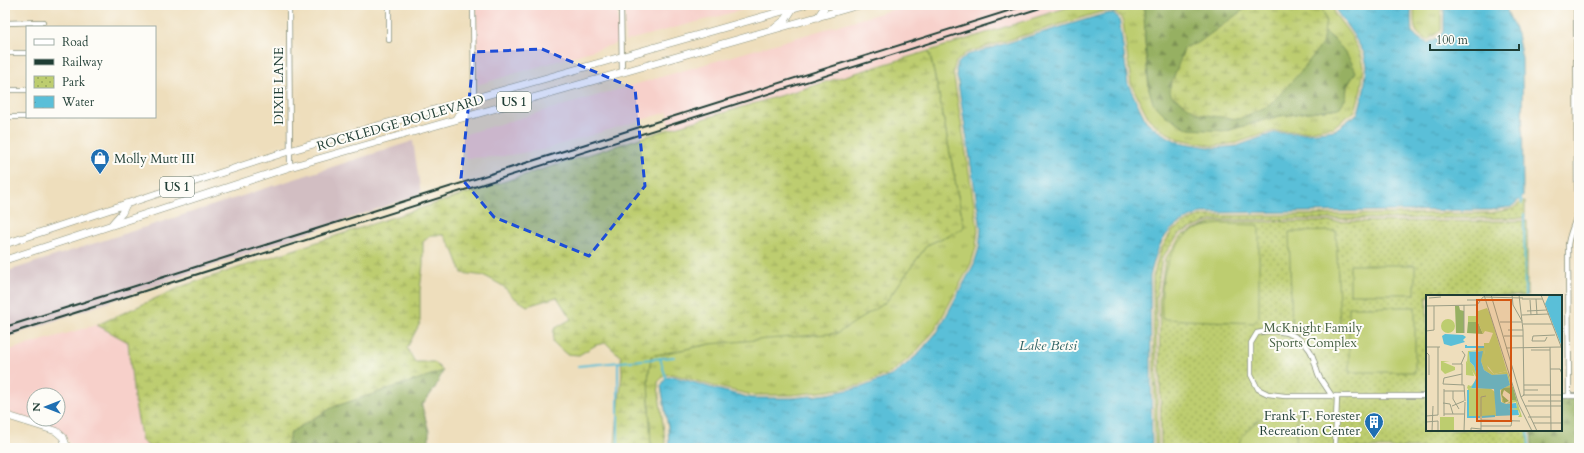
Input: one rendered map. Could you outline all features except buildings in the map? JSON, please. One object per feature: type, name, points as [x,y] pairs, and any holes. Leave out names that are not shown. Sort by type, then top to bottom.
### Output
[{"type":"main road","name":"ROCKLEDGE BOULEVARD","points":[[5,244],[289,151],[804,5]]},
{"type":"main road","points":[[818,17],[826,5]]},
{"type":"main road","name":"ROCKLEDGE BOULEVARD","points":[[5,260],[290,167],[859,5]]},
{"type":"main road","points":[[773,29],[786,19],[793,8]]},
{"type":"main road","points":[[455,119],[469,107],[474,98]]},
{"type":"main road","points":[[111,225],[122,213],[126,204]]},
{"type":"main road","points":[[5,415],[56,431],[63,437],[67,448]]},
{"type":"street","name":"DIXIE LANE","points":[[288,5],[290,167]]},
{"type":"street","points":[[389,5],[389,40]]},
{"type":"street","points":[[473,5],[474,98]]},
{"type":"street","points":[[621,5],[622,72]]},
{"type":"street","points":[[1569,396],[1568,245],[1569,238],[1576,221],[1577,213],[1576,5]]},
{"type":"street","points":[[5,23],[43,22]]},
{"type":"street","points":[[5,53],[26,53]]},
{"type":"street","points":[[5,90],[26,90]]},
{"type":"street","points":[[5,117],[26,117]]},
{"type":"street","points":[[1335,448],[1334,396],[1320,377],[1310,350],[1302,339],[1284,332],[1268,330],[1257,333],[1251,343],[1251,375],[1258,389],[1268,394],[1285,396],[1334,396],[1426,396]]},
{"type":"street","points":[[1562,396],[1579,396]]},
{"type":"highlighted area","points":[[542,49],[635,89],[645,186],[589,256],[494,217],[461,178],[474,52]]},
{"type":"shaded area","points":[[477,5],[618,5],[618,43],[477,85]]},
{"type":"shaded area","points":[[625,5],[761,5],[625,41]]},
{"type":"shaded area","points":[[908,5],[1075,5],[669,129],[668,112],[542,150],[497,157],[465,158],[462,135]]},
{"type":"shaded area","points":[[413,141],[421,194],[5,338],[5,272]]},
{"type":"shaded area","points":[[97,325],[128,341],[134,398],[142,441],[151,448],[71,448],[66,436],[58,429],[52,427],[66,427],[66,387],[26,387],[26,418],[5,411],[5,351]]},
{"type":"green space","points":[[1075,5],[1144,5],[1145,42],[1149,89],[1226,131],[1279,116],[1339,108],[1346,98],[1347,85],[1335,40],[1324,31],[1326,20],[1321,5],[1335,5],[1334,13],[1350,34],[1361,54],[1364,67],[1361,90],[1355,111],[1333,127],[1308,131],[1273,131],[1236,143],[1214,146],[1179,139],[1160,129],[1149,119],[1131,84],[1123,23],[1119,15],[1111,11],[1104,11],[966,53],[956,62],[953,71],[978,229],[976,247],[971,264],[935,330],[914,354],[891,373],[861,385],[828,391],[792,395],[752,395],[713,386],[673,374],[665,375],[658,382],[658,386],[666,448],[651,448],[648,380],[651,356],[710,344],[886,302],[927,245],[964,228],[939,95],[929,51]]},
{"type":"green space","points":[[1144,5],[1250,5],[1198,43],[1185,47],[1187,105],[1198,113],[1239,119],[1322,44],[1324,31],[1343,50],[1356,72],[1347,85],[1346,98],[1339,108],[1279,116],[1226,131],[1189,129],[1165,115],[1153,103],[1149,89],[1145,42]]},
{"type":"green space","points":[[1250,5],[1321,5],[1326,20],[1322,44],[1303,69],[1270,105],[1239,119],[1198,113],[1172,96],[1169,90],[1185,47],[1198,43]]},
{"type":"green space","points":[[1414,5],[1441,5],[1441,30],[1428,40],[1418,34],[1416,30],[1414,21]]},
{"type":"green space","points":[[929,51],[939,95],[964,228],[927,245],[886,302],[838,333],[710,344],[651,356],[648,380],[651,448],[621,448],[615,444],[622,373],[621,357],[606,343],[596,345],[579,355],[566,354],[553,342],[554,329],[571,319],[557,297],[527,306],[513,297],[503,286],[485,276],[462,273],[454,252],[444,235],[431,235],[423,242],[423,264],[420,290],[420,323],[407,348],[415,362],[434,362],[443,371],[333,407],[291,432],[286,448],[151,448],[142,441],[134,398],[128,342],[97,325],[183,286],[669,129]]},
{"type":"green space","points":[[1525,202],[1525,218],[1213,220],[1180,233],[1162,258],[1156,300],[1157,385],[1154,385],[1153,277],[1160,251],[1172,231],[1188,221],[1203,216],[1491,213],[1512,209],[1520,203]]},
{"type":"green space","name":"McKnight Family Sports Complex","points":[[1527,221],[1527,295],[1426,295],[1426,431],[1528,431],[1529,448],[1161,448],[1159,300],[1165,259],[1182,235],[1213,222]]},
{"type":"green space","points":[[1221,224],[1259,225],[1259,317],[1254,323],[1162,319],[1163,280],[1172,253],[1186,235],[1191,232],[1203,227]]},
{"type":"green space","points":[[1336,231],[1340,328],[1292,328],[1289,232]]},
{"type":"green space","points":[[1350,265],[1415,265],[1415,294],[1350,294]]},
{"type":"green space","points":[[1349,307],[1415,307],[1415,372],[1349,372]]},
{"type":"green space","points":[[443,371],[435,388],[422,406],[429,431],[429,448],[286,448],[291,432],[333,407]]},
{"type":"green space","points":[[1154,385],[1157,385],[1158,448],[1155,448]]},
{"type":"green space","points":[[1562,399],[1579,399],[1579,448],[1532,448],[1531,431],[1562,431]]},
{"type":"green space","points":[[1286,411],[1297,412],[1296,448],[1237,448],[1245,433],[1256,422],[1270,415]]},
{"type":"water","name":"Lake Betsi","points":[[1338,5],[1411,5],[1411,24],[1414,33],[1421,40],[1428,43],[1437,38],[1444,31],[1444,5],[1507,5],[1507,11],[1517,34],[1522,59],[1523,197],[1511,207],[1491,210],[1202,213],[1180,223],[1172,229],[1161,244],[1153,264],[1150,277],[1152,448],[669,448],[668,427],[661,386],[666,378],[673,376],[751,398],[792,398],[828,394],[862,387],[893,375],[916,356],[938,331],[974,264],[979,248],[981,229],[956,70],[958,63],[967,55],[1104,14],[1113,13],[1118,17],[1120,24],[1128,84],[1146,121],[1158,131],[1178,142],[1214,148],[1237,146],[1273,133],[1308,133],[1335,130],[1358,113],[1364,90],[1367,66],[1364,53],[1337,12]]},
{"type":"waterway","points":[[1521,199],[1522,204]]},
{"type":"waterway","points":[[1524,214],[1525,295]]},
{"type":"waterway","points":[[578,366],[674,357]]},
{"type":"waterway","points":[[660,358],[666,378]]},
{"type":"waterway","points":[[618,362],[618,448]]},
{"type":"waterway","points":[[1528,431],[1529,448]]},
{"type":"railway","points":[[5,327],[1027,5]]},
{"type":"railway","points":[[5,335],[1050,5]]},
{"type":"place","name":"Molly Mutt III","points":[[100,175]]},
{"type":"place","name":"Frank T. Forester Recreation Center","points":[[1374,439]]}]
